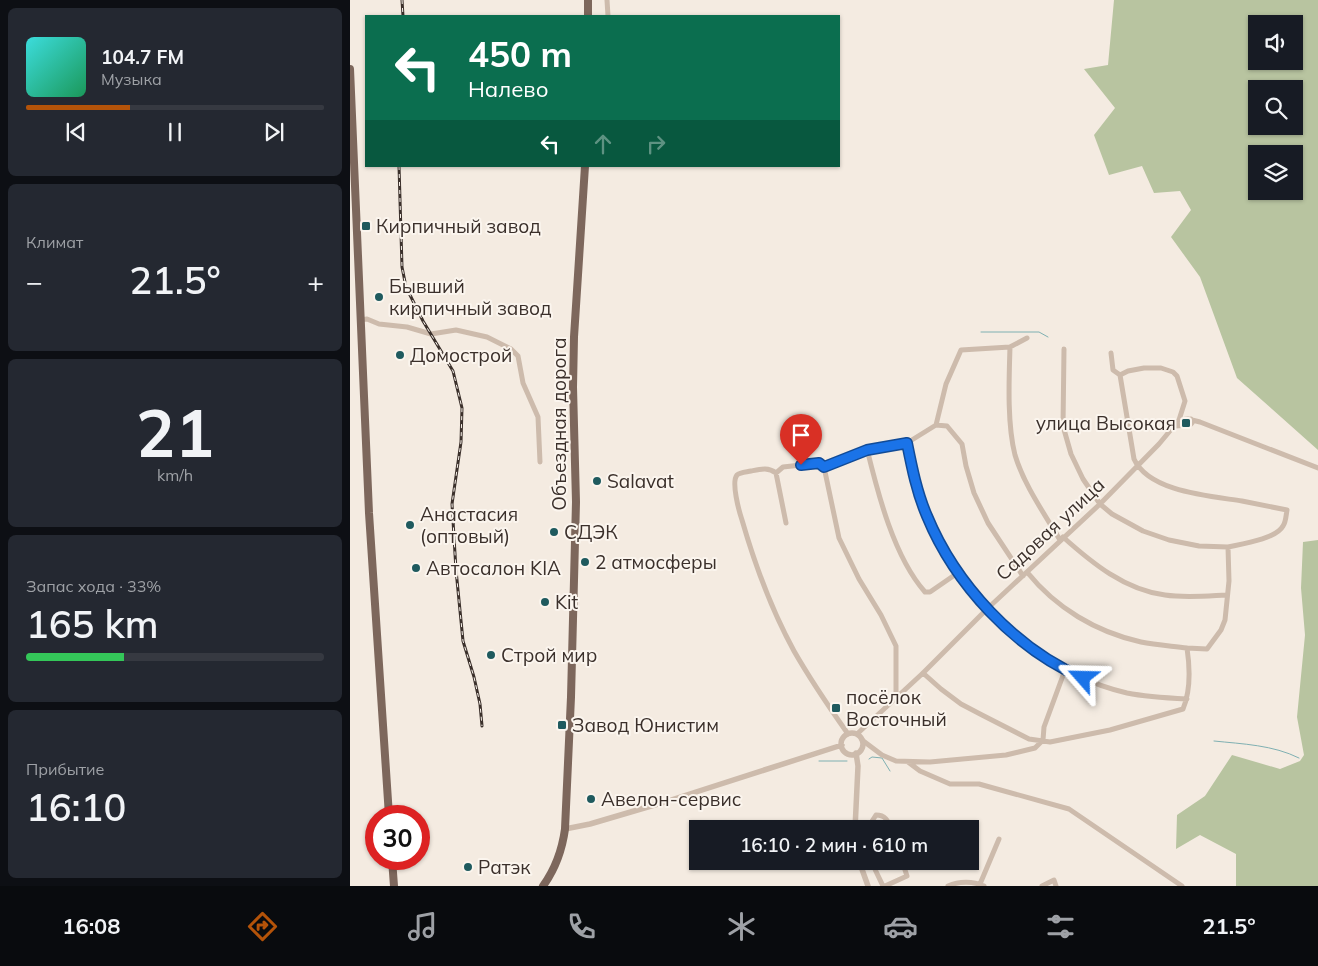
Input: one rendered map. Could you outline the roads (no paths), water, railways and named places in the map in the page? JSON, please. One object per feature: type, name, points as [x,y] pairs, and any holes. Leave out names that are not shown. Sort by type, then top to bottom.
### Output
[{"type":"main road","points":[[588,0],[588,15]]},
{"type":"main road","points":[[350,69],[372,567],[388,805]]},
{"type":"main road","name":"Объездная дорога","points":[[543,886],[557,864],[562,849],[565,829],[571,697],[576,500],[573,387],[578,260],[585,167]]},
{"type":"main road","points":[[393,870],[394,886]]},
{"type":"street","points":[[607,0],[608,15]]},
{"type":"street","points":[[360,320],[367,319],[379,324],[407,326],[431,334],[456,330],[487,337],[511,348],[518,356],[523,383],[538,416],[540,462]]},
{"type":"street","points":[[936,425],[946,384],[961,350],[1010,347],[1027,338]]},
{"type":"street","points":[[1010,347],[1010,405],[1015,455],[1029,486],[1062,539],[1101,569],[1122,581],[1145,590],[1164,595],[1188,597],[1226,594]]},
{"type":"street","points":[[1064,349],[1063,426],[1071,454],[1083,479],[1100,504],[1112,514],[1143,532],[1199,546],[1228,547],[1244,544],[1277,532],[1284,525],[1287,510],[1207,497],[1173,489],[1152,478],[1137,466],[1134,460],[1120,375],[1113,370],[1111,353]]},
{"type":"street","points":[[1120,375],[1128,371],[1144,368],[1161,368],[1172,372],[1177,376],[1185,401],[1179,420],[1191,420],[1318,468]]},
{"type":"street","name":"Садовая улица","points":[[857,734],[1100,504],[1159,444],[1179,420]]},
{"type":"street","points":[[1174,426],[1190,425],[1192,423],[1191,420]]},
{"type":"street","points":[[824,467],[867,450],[907,443],[936,425],[947,426],[962,444],[974,493],[988,523],[1025,574],[1064,609],[1114,635],[1142,642],[1207,649],[1221,630],[1225,620],[1226,594],[1229,580],[1228,547]]},
{"type":"street","points":[[907,443],[914,480],[935,535],[958,572],[987,609],[1034,650],[1066,670],[1100,685],[1127,693],[1187,699]]},
{"type":"street","points":[[867,450],[879,496],[899,549],[922,588],[925,592],[930,592],[958,572]]},
{"type":"street","points":[[776,473],[784,467],[819,463],[824,467],[839,538],[896,646],[896,699]]},
{"type":"street","points":[[786,523],[776,473],[771,469],[766,469],[740,473],[736,477],[738,508],[761,580],[771,604],[793,650],[848,734]]},
{"type":"street","points":[[923,673],[961,704],[1029,739],[1050,742],[1110,730],[1183,709],[1187,699],[1190,665],[1187,648]]},
{"type":"street","points":[[862,740],[862,749],[856,754],[847,753],[842,745],[844,737],[848,734],[857,734],[862,740],[882,754],[896,761],[908,762],[930,762],[1006,755],[1035,748],[1043,740],[1044,727],[1066,670]]},
{"type":"street","points":[[565,829],[590,824],[668,801],[842,745]]},
{"type":"street","points":[[855,820],[858,766],[856,754]]},
{"type":"street","points":[[908,762],[920,770],[950,784],[979,784],[1069,809],[1182,886]]},
{"type":"street","points":[[873,820],[876,815],[882,815],[886,820]]},
{"type":"street","points":[[948,886],[969,882],[982,885],[999,838]]},
{"type":"street","points":[[863,870],[868,886]]},
{"type":"street","points":[[876,870],[884,886],[907,876],[905,870]]},
{"type":"street","points":[[1042,886],[1056,883]]},
{"type":"waterway","points":[[981,332],[1039,332],[1048,337]]},
{"type":"waterway","points":[[1214,741],[1247,744],[1279,750],[1299,758]]},
{"type":"waterway","points":[[869,759],[872,757],[882,758],[890,771]]},
{"type":"waterway","points":[[819,761],[847,761]]},
{"type":"railway","points":[[402,0],[403,15]]},
{"type":"railway","points":[[399,167],[402,267],[406,287],[423,321],[453,371],[462,408],[461,442],[452,504],[456,570],[463,641],[474,677],[480,704],[482,726]]},
{"type":"place","name":"Кирпичный завод","points":[[366,226]]},
{"type":"place","name":"Бывший кирпичный завод","points":[[379,297]]},
{"type":"place","name":"Домострой","points":[[400,355]]},
{"type":"place","name":"улица Высокая","points":[[1186,423]]},
{"type":"place","name":"Salavat","points":[[597,481]]},
{"type":"place","name":"Анастасия (оптовый)","points":[[410,525]]},
{"type":"place","name":"СДЭК","points":[[554,532]]},
{"type":"place","name":"2 атмосферы","points":[[585,562]]},
{"type":"place","name":"Автосалон KIA","points":[[416,568]]},
{"type":"place","name":"Kit","points":[[545,602]]},
{"type":"place","name":"Строй мир","points":[[491,655]]},
{"type":"place","name":"посёлок Восточный","points":[[836,708]]},
{"type":"place","name":"Завод Юнистим","points":[[562,725]]},
{"type":"place","name":"Авелон-сервис","points":[[591,799]]},
{"type":"place","name":"Ратэк","points":[[468,867]]}]
